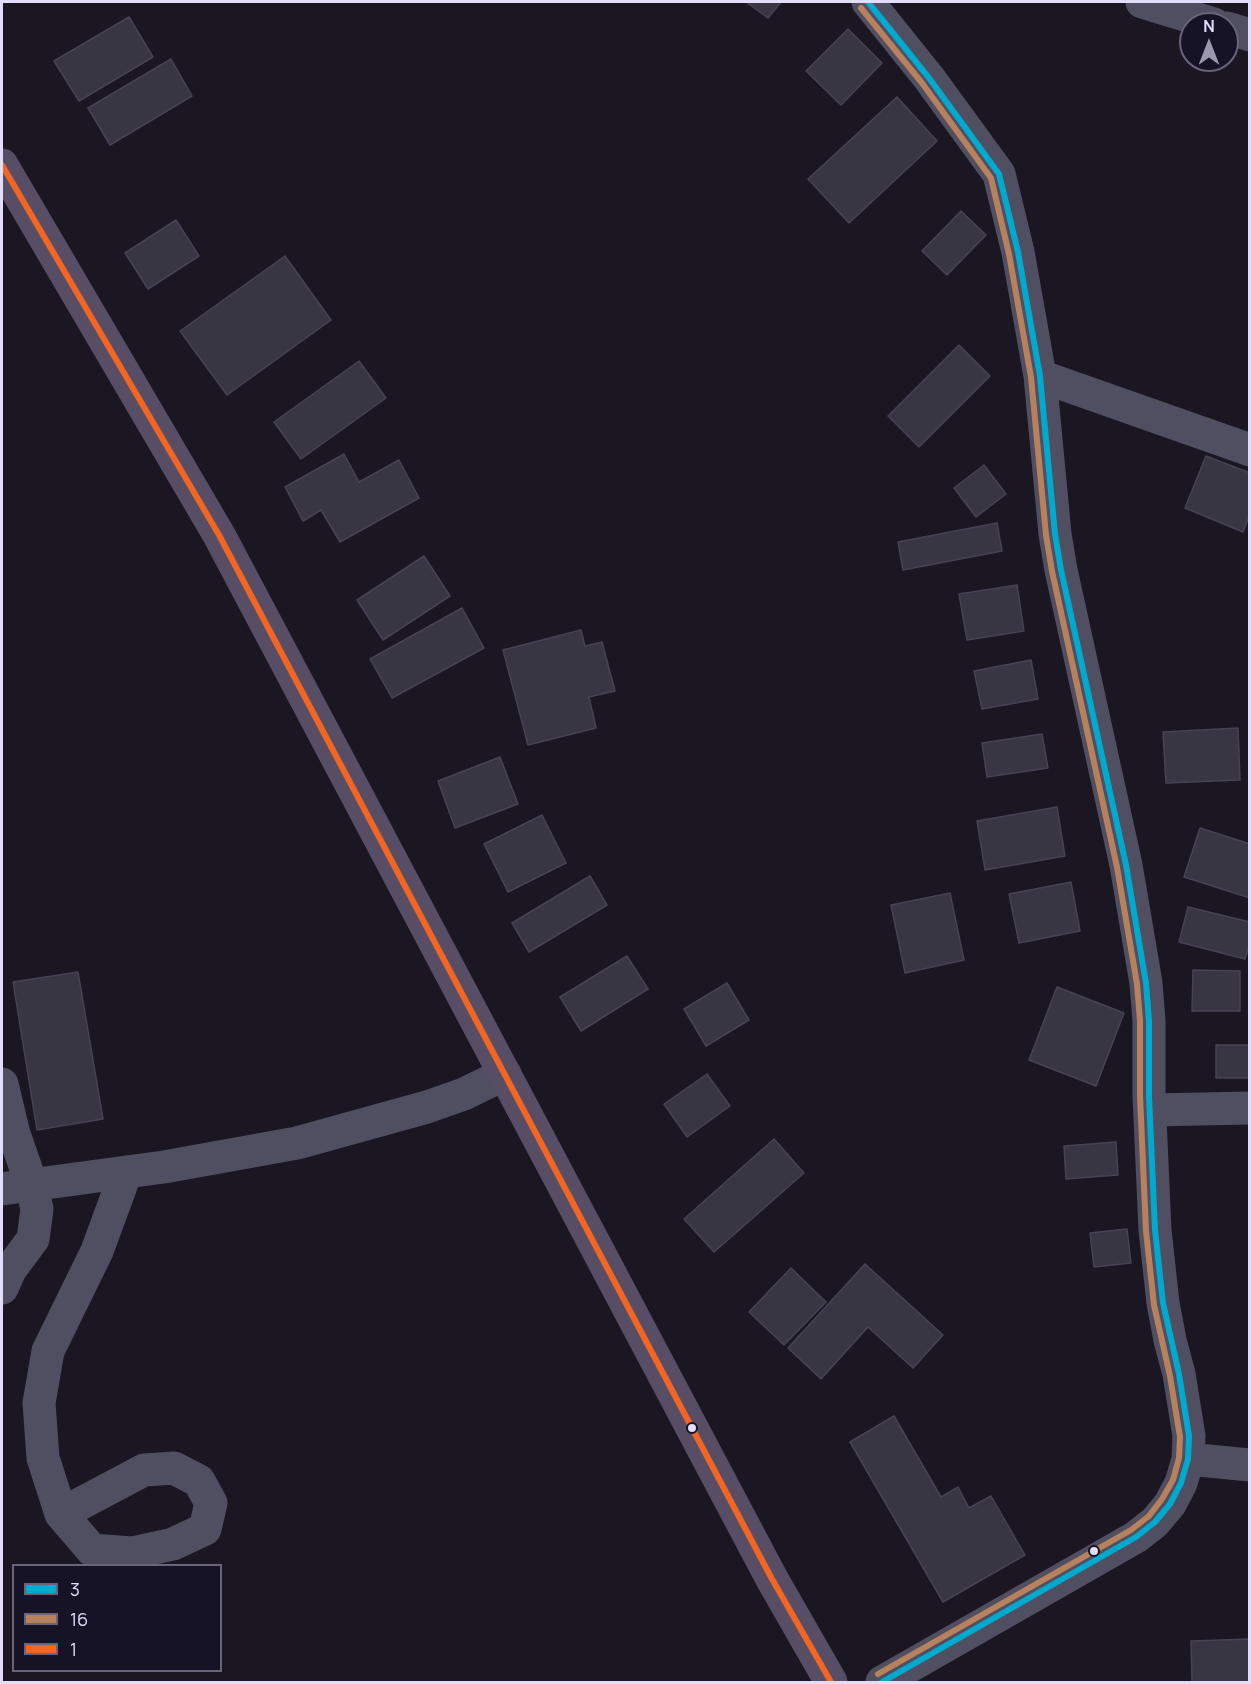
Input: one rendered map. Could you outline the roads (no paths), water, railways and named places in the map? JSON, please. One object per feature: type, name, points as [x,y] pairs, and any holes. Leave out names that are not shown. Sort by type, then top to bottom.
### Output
[{"type":"main road","points":[[2,165],[219,535],[772,1579],[831,1683]]},
{"type":"street","points":[[868,2],[929,78],[999,174],[1018,252],[1040,376],[1055,534],[1061,570],[1126,865],[1146,983],[1154,1220],[1158,1266],[1189,1436],[1188,1459],[1181,1483],[1170,1504],[1155,1522],[1136,1537],[882,1683]]},
{"type":"street","points":[[1142,2],[1179,13]]},
{"type":"street","points":[[1040,376],[1250,450]]},
{"type":"street","points":[[16,1186],[231,1157],[297,1143],[352,1129],[464,1094],[505,1074]]},
{"type":"street","points":[[2,1084],[14,1134],[16,1186],[37,1209],[33,1239],[10,1270],[2,1288]]},
{"type":"street","points":[[1151,1110],[1250,1108]]},
{"type":"street","points":[[61,1514],[43,1458],[39,1403],[48,1351],[97,1251],[126,1172]]},
{"type":"street","points":[[1188,1459],[1250,1465]]}]
